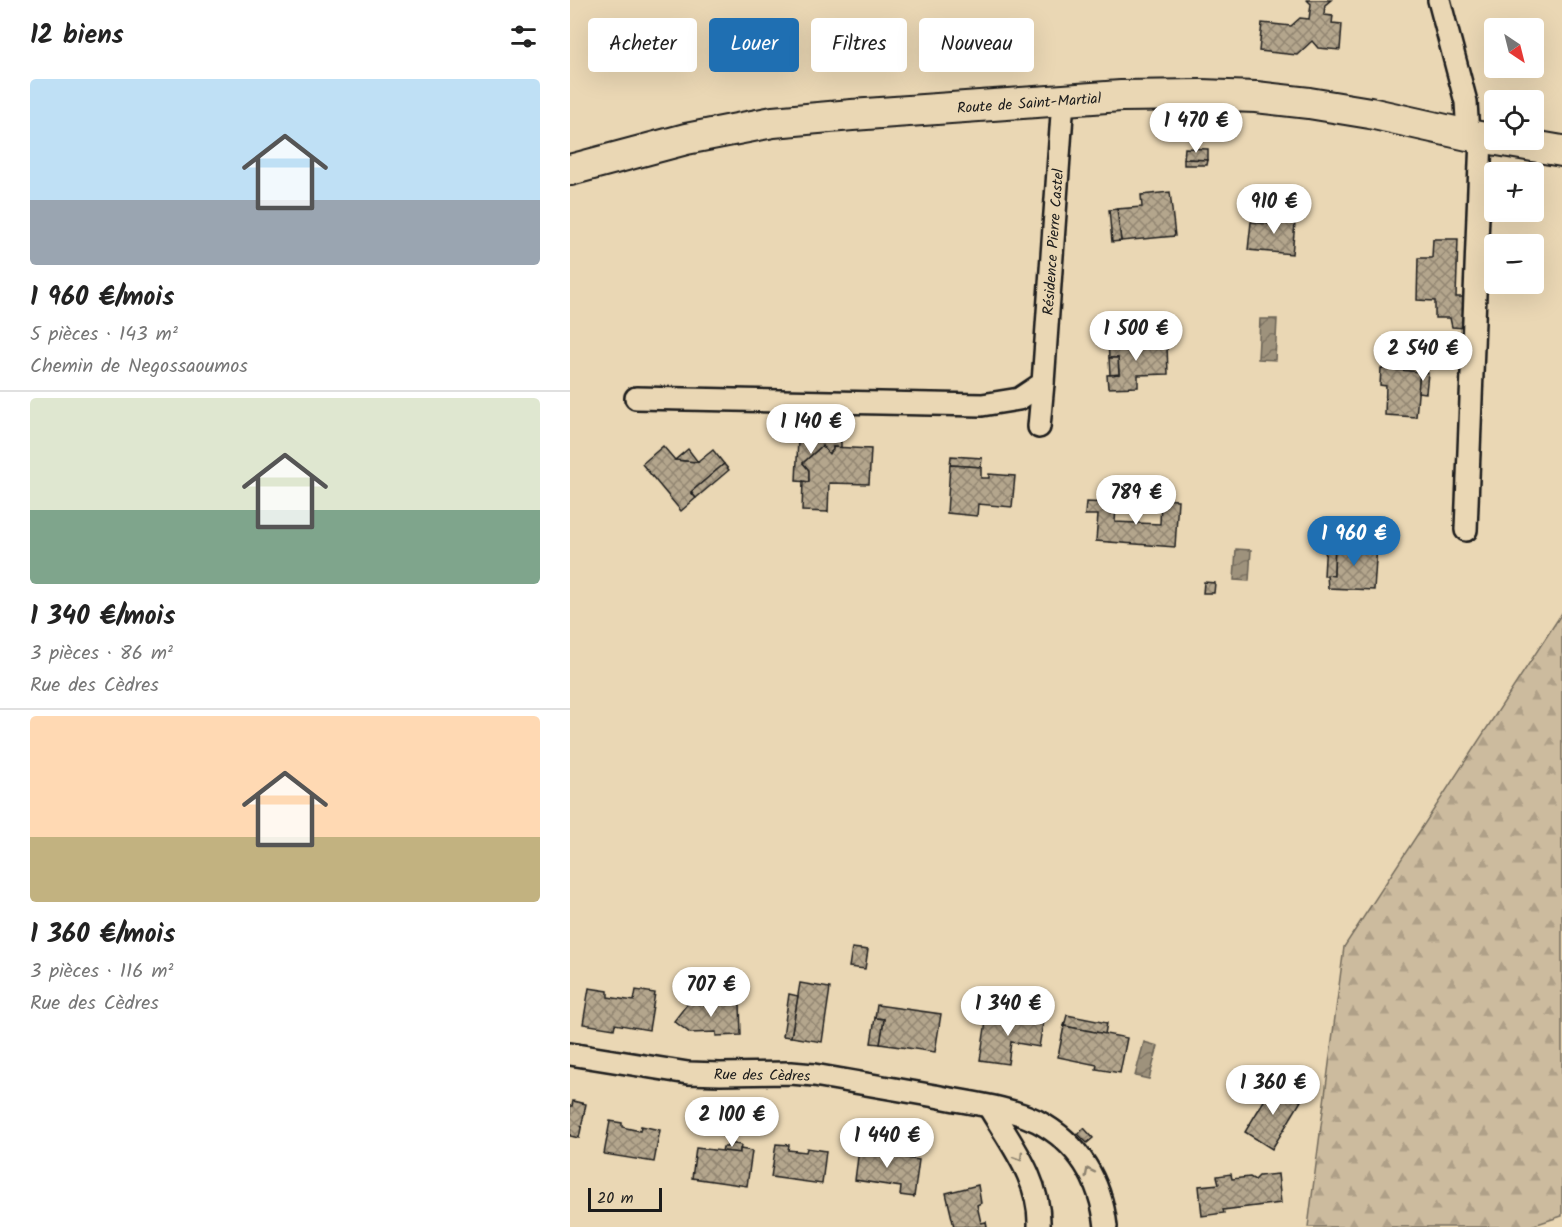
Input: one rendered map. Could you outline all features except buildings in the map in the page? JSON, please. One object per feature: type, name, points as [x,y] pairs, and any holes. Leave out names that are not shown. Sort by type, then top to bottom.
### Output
[{"type":"main road","name":"Route de Saint-Martial","points":[[570,170],[686,139],[773,122],[1121,96],[1256,97],[1309,103],[1562,151]]},
{"type":"street","points":[[1439,0],[1474,136],[1466,530]]},
{"type":"street","name":"Résidence Pierre Castel","points":[[1039,427],[1063,100]]},
{"type":"street","points":[[636,399],[982,405],[1019,399],[1043,383]]},
{"type":"street","name":"Rue des Cèdres","points":[[570,1054],[688,1073],[813,1075],[1016,1113],[1058,1134],[1088,1167],[1104,1208],[1106,1227]]},
{"type":"street","points":[[989,1107],[1027,1170],[1040,1215],[1039,1227]]},
{"type":"green space","points":[[1562,613],[1562,1216],[1528,1227],[1308,1227],[1344,947]]},
{"type":"water","points":[[1260,319],[1277,319],[1275,360],[1258,359]]},
{"type":"water","points":[[1236,549],[1251,550],[1249,581],[1234,580]]},
{"type":"water","points":[[1144,1042],[1158,1046],[1149,1079],[1135,1076]]}]
